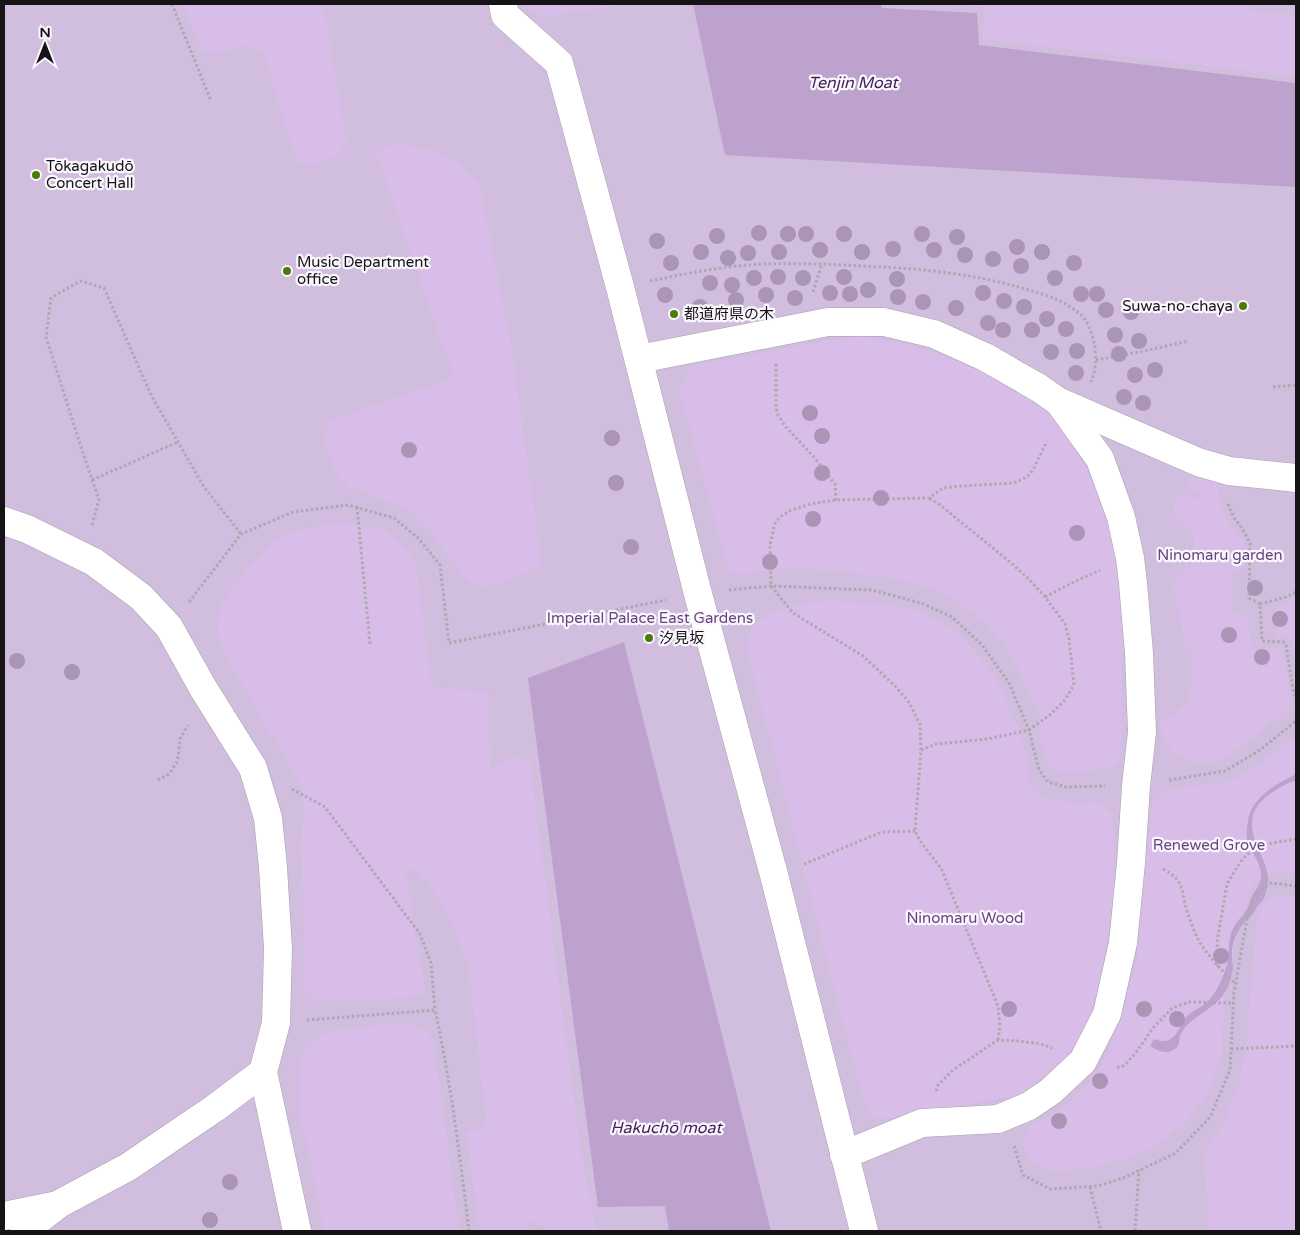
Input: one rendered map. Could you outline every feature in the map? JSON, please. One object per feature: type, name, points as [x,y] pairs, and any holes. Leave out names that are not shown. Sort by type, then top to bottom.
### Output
[{"type":"street","points":[[498,8],[559,63],[618,278],[698,594],[774,875],[864,1231]]},
{"type":"street","points":[[639,359],[828,322],[884,322],[934,334],[985,357],[1039,388],[1059,402],[1198,462],[1229,471],[1296,478]]},
{"type":"street","points":[[844,1155],[922,1124],[998,1119],[1029,1106],[1050,1091],[1083,1061],[1107,1014],[1122,944],[1142,732],[1139,653],[1130,558],[1121,517],[1100,460],[1059,402]]},
{"type":"street","points":[[4,521],[27,529],[94,562],[141,597],[169,627],[253,768],[268,818],[278,949],[276,1022],[263,1072],[297,1231]]},
{"type":"street","points":[[24,1231],[59,1204],[128,1167],[215,1108],[263,1072]]},
{"type":"street","points":[[4,1216],[59,1204]]},
{"type":"path","points":[[172,4],[211,101]]},
{"type":"path","points":[[83,556],[99,500],[46,337],[51,298],[80,281],[104,288],[151,395],[204,487],[241,534]]},
{"type":"path","points":[[776,332],[776,408],[778,415],[785,426],[836,484],[836,500]]},
{"type":"path","points":[[1096,360],[1189,341]]},
{"type":"path","points":[[1273,387],[1296,385]]},
{"type":"path","points":[[929,498],[943,488],[1014,483],[1026,477],[1033,470],[1046,443],[1059,402]]},
{"type":"path","points":[[92,480],[178,442]]},
{"type":"path","points":[[1229,471],[1226,487],[1230,510],[1250,543],[1249,598],[1260,604],[1286,597],[1296,592]]},
{"type":"path","points":[[921,750],[936,744],[988,739],[1029,730],[1052,714],[1064,701],[1074,685],[1069,639],[1065,624],[1045,597],[1010,562],[929,498],[836,500],[791,510],[780,517],[775,524],[770,545],[770,586],[793,613],[863,656],[908,701],[920,724],[921,750],[915,831],[920,841],[941,868],[998,1006],[1000,1026],[998,1040],[953,1070],[938,1085],[922,1124]]},
{"type":"path","points":[[169,627],[241,534],[293,512],[348,505],[394,518],[418,538],[440,565],[449,644],[698,594],[770,586],[872,590],[921,603],[952,617],[982,645],[1009,683],[1029,730],[1039,770],[1048,782],[1066,787],[1136,786],[1225,771],[1260,750],[1296,721]]},
{"type":"path","points":[[357,507],[370,644]]},
{"type":"path","points":[[1045,597],[1076,581],[1130,558]]},
{"type":"path","points":[[1260,604],[1262,641],[1284,642],[1286,645],[1296,699]]},
{"type":"path","points":[[158,780],[170,774],[177,762],[180,739],[186,726],[215,706]]},
{"type":"path","points":[[253,768],[325,807],[420,934],[431,963],[435,1010],[441,1036],[470,1231]]},
{"type":"path","points":[[774,875],[882,832],[915,831]]},
{"type":"path","points":[[1218,967],[1217,942],[1227,884],[1242,859],[1261,845],[1296,839]]},
{"type":"path","points":[[1130,863],[1160,867],[1170,872],[1178,881],[1182,888],[1188,914],[1200,942],[1218,967],[1236,984]]},
{"type":"path","points":[[998,1119],[1014,1146],[1023,1175],[1050,1189],[1098,1186],[1124,1178],[1176,1153],[1210,1117],[1230,1070],[1232,1003],[1247,919],[1253,900],[1263,888],[1271,884],[1296,886]]},
{"type":"path","points":[[998,1040],[1041,1044],[1099,1068],[1121,1067],[1126,1064],[1153,1028],[1172,1008],[1189,1002],[1232,1003]]},
{"type":"path","points":[[276,1022],[435,1010]]},
{"type":"path","points":[[1231,1049],[1296,1046]]},
{"type":"path","points":[[1136,1231],[1139,1170]]},
{"type":"path","points":[[1090,1187],[1102,1231]]},
{"type":"green space","name":"Imperial Palace East Gardens","points":[[4,4],[1296,4],[1296,1231],[4,1231]]},
{"type":"green space","points":[[183,4],[323,4],[346,142],[338,156],[313,165],[297,161],[263,52],[244,45],[216,54],[201,49]]},
{"type":"green space","points":[[526,4],[624,4],[544,18],[530,12]]},
{"type":"green space","points":[[937,4],[1245,4],[1252,11],[1296,15],[1296,77],[982,39],[985,7]]},
{"type":"green space","points":[[392,144],[425,148],[455,161],[479,183],[510,339],[542,564],[522,575],[499,584],[480,586],[468,582],[426,526],[414,515],[397,505],[362,491],[349,488],[337,475],[323,439],[329,421],[448,380],[452,371],[376,153]]},
{"type":"green space","points":[[876,338],[915,347],[964,364],[987,375],[1048,410],[1081,459],[1110,522],[1123,608],[1121,757],[1113,765],[1106,768],[1079,772],[1063,772],[1053,769],[1048,763],[1041,740],[1039,730],[1040,716],[1005,645],[985,622],[946,594],[895,579],[841,571],[787,568],[738,574],[731,571],[727,564],[679,390],[686,376],[695,365],[835,339]]},
{"type":"green space","name":"Ninomaru garden","points":[[1193,472],[1217,479],[1223,511],[1228,522],[1244,542],[1246,549],[1246,564],[1231,576],[1232,614],[1247,615],[1252,648],[1279,648],[1282,650],[1292,705],[1250,740],[1216,762],[1191,762],[1183,759],[1172,751],[1158,723],[1177,713],[1186,703],[1191,691],[1192,658],[1195,657],[1195,653],[1186,647],[1183,641],[1181,621],[1174,590],[1179,575],[1195,562],[1194,544],[1192,534],[1176,516],[1174,505],[1178,499],[1185,496],[1201,499],[1201,491],[1195,492],[1189,489],[1188,480]]},
{"type":"green space","points":[[337,523],[369,526],[386,530],[411,554],[416,562],[432,687],[488,692],[490,771],[519,755],[530,763],[580,1147],[596,1231],[549,1231],[530,1220],[529,1231],[480,1231],[466,1131],[487,1128],[469,968],[444,905],[415,868],[405,874],[426,993],[422,996],[373,1000],[314,999],[304,988],[301,843],[304,808],[299,781],[229,662],[218,636],[219,607],[243,575],[275,541],[300,530]]},
{"type":"green space","points":[[1296,598],[1296,673],[1292,642],[1287,637],[1276,637],[1276,608]]},
{"type":"green space","name":"Ninomaru Wood","points":[[831,601],[878,604],[915,610],[952,629],[988,667],[1004,693],[1011,716],[1019,728],[1030,784],[1037,793],[1047,800],[1078,803],[1093,802],[1104,806],[1112,814],[1115,836],[1114,890],[1098,994],[1084,1031],[1065,1058],[1029,1089],[1018,1095],[957,1107],[923,1111],[895,1118],[875,1118],[868,1111],[863,1100],[747,648],[749,633],[756,624],[775,612],[798,605]]},
{"type":"green space","name":"Renewed Grove","points":[[1296,735],[1296,874],[1276,871],[1263,874],[1249,892],[1235,941],[1223,1008],[1222,1053],[1205,1098],[1181,1126],[1164,1140],[1144,1152],[1094,1167],[1066,1171],[1050,1170],[1039,1166],[1026,1153],[1024,1145],[1027,1130],[1032,1123],[1065,1105],[1092,1080],[1115,1038],[1126,995],[1137,965],[1152,806],[1159,797],[1176,788],[1216,784],[1236,778],[1254,768]]},
{"type":"green space","points":[[1288,895],[1296,896],[1296,1231],[1209,1231],[1204,1152],[1224,1123],[1240,1081],[1247,1036],[1257,916],[1269,900]]},
{"type":"green space","points":[[389,1024],[410,1025],[421,1028],[434,1044],[459,1231],[325,1231],[300,1114],[300,1066],[302,1057],[315,1039],[323,1034]]},
{"type":"water","name":"Tenjin Moat","points":[[693,4],[881,4],[882,8],[977,13],[979,45],[1296,83],[1296,187],[725,155]]},
{"type":"water","name":"Hakuchō moat","points":[[624,642],[771,1231],[669,1231],[665,1206],[598,1207],[528,678]]},
{"type":"water","points":[[1296,774],[1296,780],[1277,789],[1265,798],[1253,815],[1252,824],[1255,842],[1265,865],[1268,881],[1263,900],[1241,927],[1235,938],[1232,951],[1233,969],[1226,991],[1216,1003],[1186,1026],[1180,1035],[1176,1048],[1166,1052],[1155,1049],[1150,1046],[1154,1039],[1163,1041],[1172,1038],[1187,1016],[1206,1003],[1220,984],[1227,966],[1232,932],[1245,913],[1261,877],[1259,865],[1247,838],[1247,825],[1250,813],[1264,794]]},
{"type":"place","name":"Tōkagakudō Concert Hall","points":[[36,175]]},
{"type":"place","name":"Music Department office","points":[[287,271]]},
{"type":"place","name":"Suwa-no-chaya","points":[[1243,306]]},
{"type":"place","name":"都道府県の木","points":[[674,314]]},
{"type":"place","name":"汐見坂","points":[[649,638]]}]
